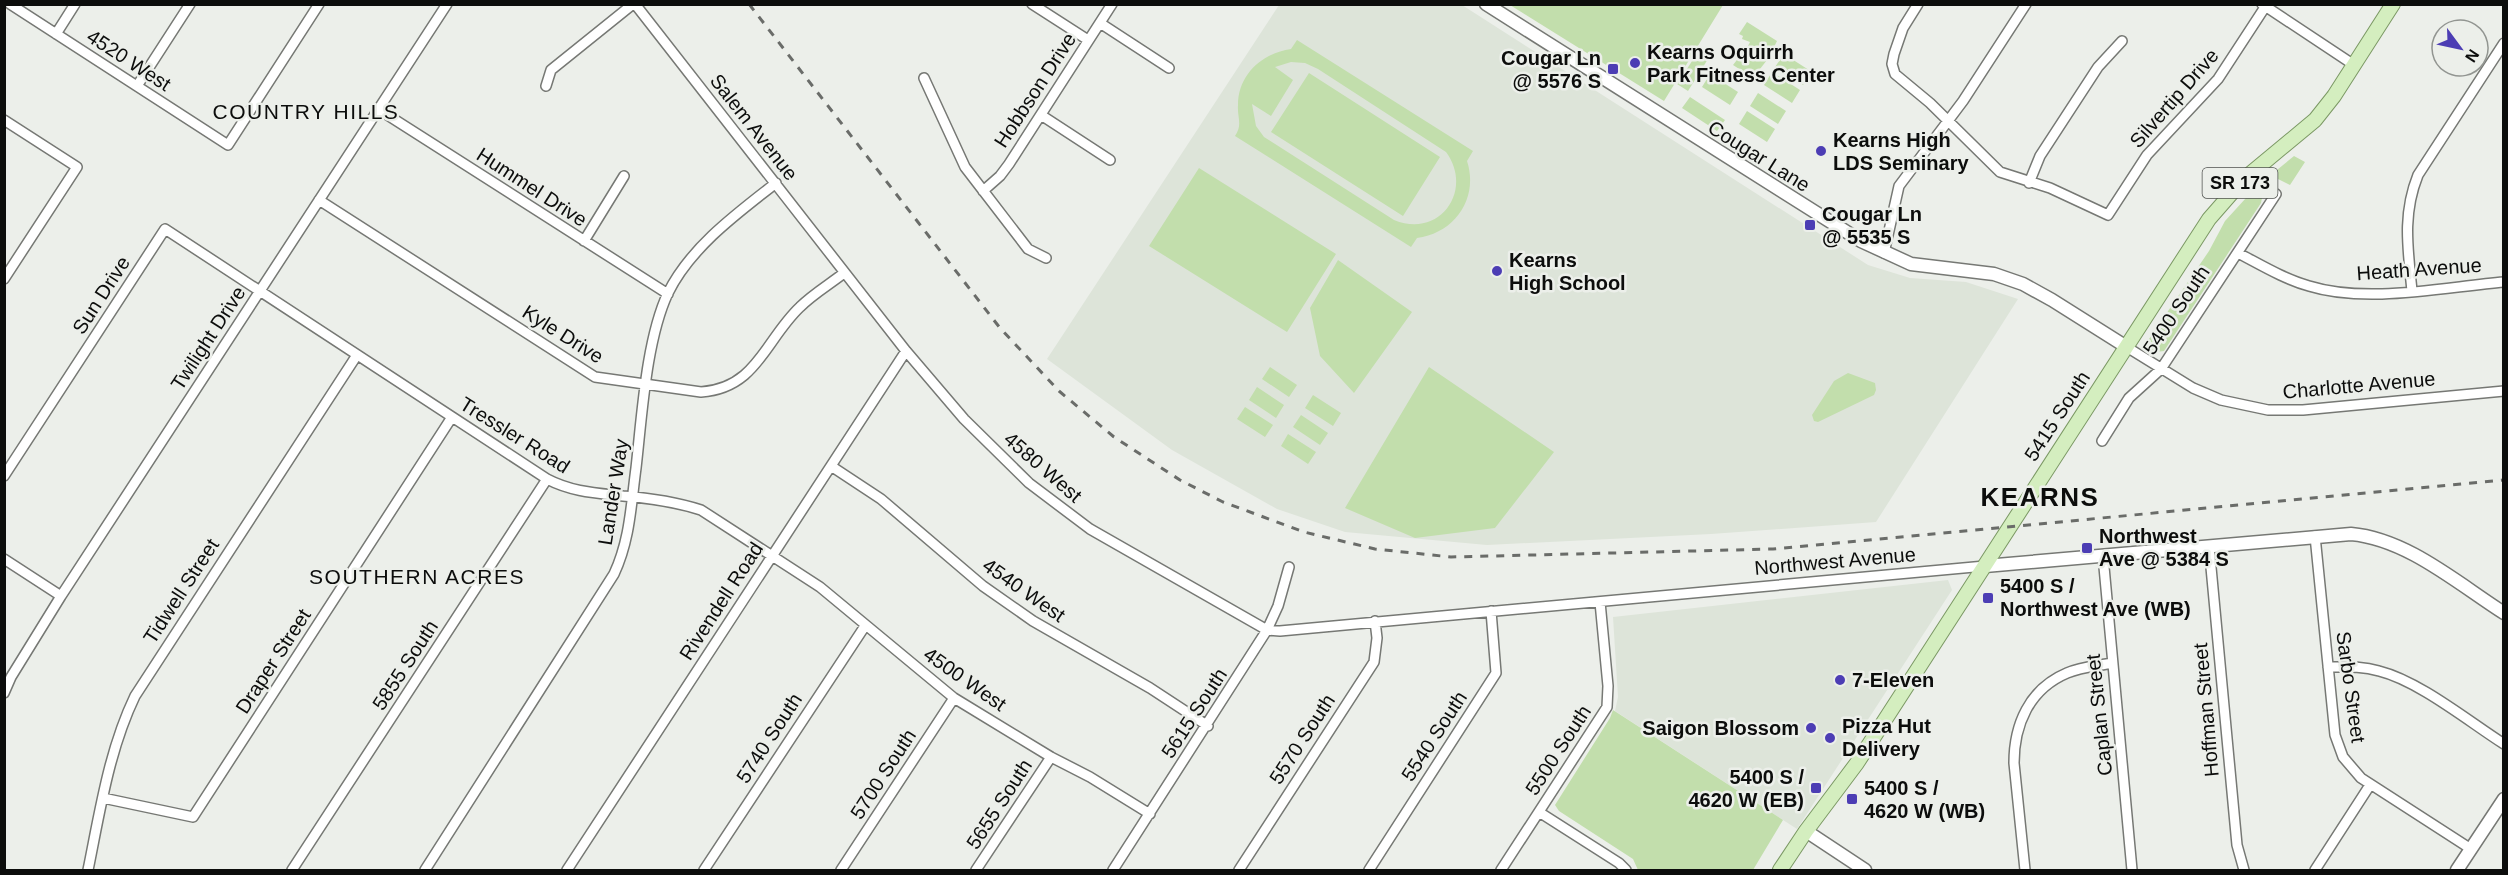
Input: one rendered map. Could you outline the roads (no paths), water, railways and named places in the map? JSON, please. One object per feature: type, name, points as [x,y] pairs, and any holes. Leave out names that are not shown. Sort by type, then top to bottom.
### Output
[{"type":"main road","name":"Cougar Lane","points":[[1486,4],[1790,198],[1884,253],[1911,264],[1994,274],[2023,284],[2125,346]]},
{"type":"main road","name":"SR 173","points":[[2354,65],[2393,4]]},
{"type":"main road","name":"5415 South","points":[[1780,870],[1857,763],[2125,346],[2223,200],[2244,179],[2315,120],[2354,65]]},
{"type":"main road","name":"Northwest Avenue","points":[[1985,566],[2337,534],[2365,535],[2404,549],[2504,613]]},
{"type":"main road","points":[[2457,870],[2504,799]]},
{"type":"main road","points":[[1806,831],[1865,870]]},
{"type":"street","name":"4520 West","points":[[10,4],[228,145],[319,4]]},
{"type":"street","points":[[56,34],[75,4]]},
{"type":"street","points":[[137,86],[190,4]]},
{"type":"street","name":"Twilight Drive","points":[[4,693],[62,596],[447,4]]},
{"type":"street","points":[[546,86],[551,70],[634,4]]},
{"type":"street","name":"Salem Avenue","points":[[634,4],[844,273]]},
{"type":"street","points":[[1032,4],[1088,40]]},
{"type":"street","name":"Hobbson Drive","points":[[983,190],[1000,176],[1112,4]]},
{"type":"street","points":[[1884,253],[1899,186],[1948,121],[2026,4]]},
{"type":"street","points":[[1917,5],[1899,39],[1894,54],[1894,71],[1992,166],[2010,177],[2029,183],[2046,146],[2098,67],[2122,40]]},
{"type":"street","points":[[2265,5],[2354,65]]},
{"type":"street","name":"Silvertip Drive","points":[[2029,183],[2070,196],[2088,207],[2108,214],[2147,155],[2218,79],[2265,5]]},
{"type":"street","points":[[1100,23],[1169,68]]},
{"type":"street","points":[[2412,291],[2407,232],[2407,209],[2410,194],[2418,175],[2504,43]]},
{"type":"street","points":[[924,78],[958,157],[1028,249],[1046,258]]},
{"type":"street","name":"Hummel Drive","points":[[378,109],[668,294]]},
{"type":"street","points":[[1041,115],[1110,160]]},
{"type":"street","points":[[4,120],[77,167],[4,279]]},
{"type":"street","points":[[584,241],[624,176]]},
{"type":"street","name":"Lander Way","points":[[425,870],[614,574],[624,552],[633,497],[646,383],[655,337],[668,294],[687,265],[709,238],[776,183]]},
{"type":"street","name":"5400 South","points":[[2102,441],[2129,398],[2161,369],[2276,194]]},
{"type":"street","name":"Kyle Drive","points":[[319,200],[595,377],[701,392],[718,391],[747,375],[799,308],[844,273]]},
{"type":"street","name":"Sun Drive","points":[[4,476],[165,229],[260,291]]},
{"type":"street","name":"Heath Avenue","points":[[2238,252],[2275,273],[2311,287],[2366,293],[2504,282]]},
{"type":"street","name":"4580 West","points":[[844,273],[964,419],[1029,483],[1090,529],[1267,630]]},
{"type":"street","name":"Tressler Road","points":[[260,291],[547,479],[585,493],[633,497],[701,510],[772,555]]},
{"type":"street","name":"Charlotte Avenue","points":[[2125,346],[2193,388],[2221,400],[2249,407],[2285,411],[2504,391]]},
{"type":"street","name":"Rivendell Road","points":[[567,870],[906,351]]},
{"type":"street","name":"Tidwell Street","points":[[88,870],[114,748],[135,696],[357,355]]},
{"type":"street","name":"Draper Street","points":[[103,798],[193,817],[452,417]]},
{"type":"street","name":"4540 West","points":[[831,466],[881,499],[983,586],[1033,621],[1150,688],[1208,726]]},
{"type":"street","name":"5855 South","points":[[292,870],[547,479]]},
{"type":"street","name":"Sarbo Street","points":[[2316,536],[2335,735],[2339,750],[2352,770],[2370,785],[2471,849]]},
{"type":"street","name":"Hoffman Street","points":[[2209,546],[2237,845],[2244,870]]},
{"type":"street","name":"4500 West","points":[[772,555],[820,587],[954,698],[1150,814]]},
{"type":"street","name":"Caplan Street","points":[[2103,556],[2132,870]]},
{"type":"street","points":[[4,559],[62,596]]},
{"type":"street","name":"Northwest Avenue","points":[[1267,630],[1280,631],[1985,566]]},
{"type":"street","name":"5615 South","points":[[1113,870],[1208,726],[1267,630],[1278,606],[1289,567]]},
{"type":"street","name":"5500 South","points":[[1501,870],[1607,707],[1608,686],[1599,602]]},
{"type":"street","name":"5540 South","points":[[1369,870],[1496,674],[1491,611]]},
{"type":"street","name":"5570 South","points":[[1239,870],[1374,662],[1377,638],[1375,621]]},
{"type":"street","name":"5740 South","points":[[704,870],[865,626]]},
{"type":"street","points":[[2025,870],[2014,763],[2014,746],[2022,716],[2033,698],[2050,682],[2080,669],[2112,663]]},
{"type":"street","points":[[2328,668],[2364,668],[2395,676],[2504,744]]},
{"type":"street","name":"5700 South","points":[[841,870],[954,698]]},
{"type":"street","name":"5655 South","points":[[976,870],[1051,757]]},
{"type":"street","points":[[2315,870],[2370,785]]},
{"type":"street","points":[[1539,812],[1619,862],[1626,870]]},
{"type":"railway","points":[[749,4],[1000,328],[1059,391],[1114,437],[1180,480],[1223,502],[1304,532],[1375,549],[1451,557],[1773,549],[2504,480]]},
{"type":"place","name":"Kearns Oquirrh Park Fitness Center","points":[[1635,63]]},
{"type":"place","name":"Cougar Ln @ 5576 S","points":[[1613,69]]},
{"type":"place","name":"Kearns High LDS Seminary","points":[[1821,151]]},
{"type":"place","name":"Cougar Ln @ 5535 S","points":[[1810,225]]},
{"type":"place","name":"Kearns High School","points":[[1497,271]]},
{"type":"place","name":"Northwest Ave @ 5384 S","points":[[2087,548]]},
{"type":"place","name":"5400 S / Northwest Ave (WB)","points":[[1988,598]]},
{"type":"place","name":"7-Eleven","points":[[1840,680]]},
{"type":"place","name":"Saigon Blossom","points":[[1811,728]]},
{"type":"place","name":"Pizza Hut Delivery","points":[[1830,738]]},
{"type":"place","name":"5400 S / 4620 W (EB)","points":[[1816,788]]},
{"type":"place","name":"5400 S / 4620 W (WB)","points":[[1852,799]]},
{"type":"district","name":"COUNTRY HILLS","points":[[306,111]]},
{"type":"district","name":"KEARNS","points":[[2040,497]]},
{"type":"district","name":"SOUTHERN ACRES","points":[[417,576]]}]
